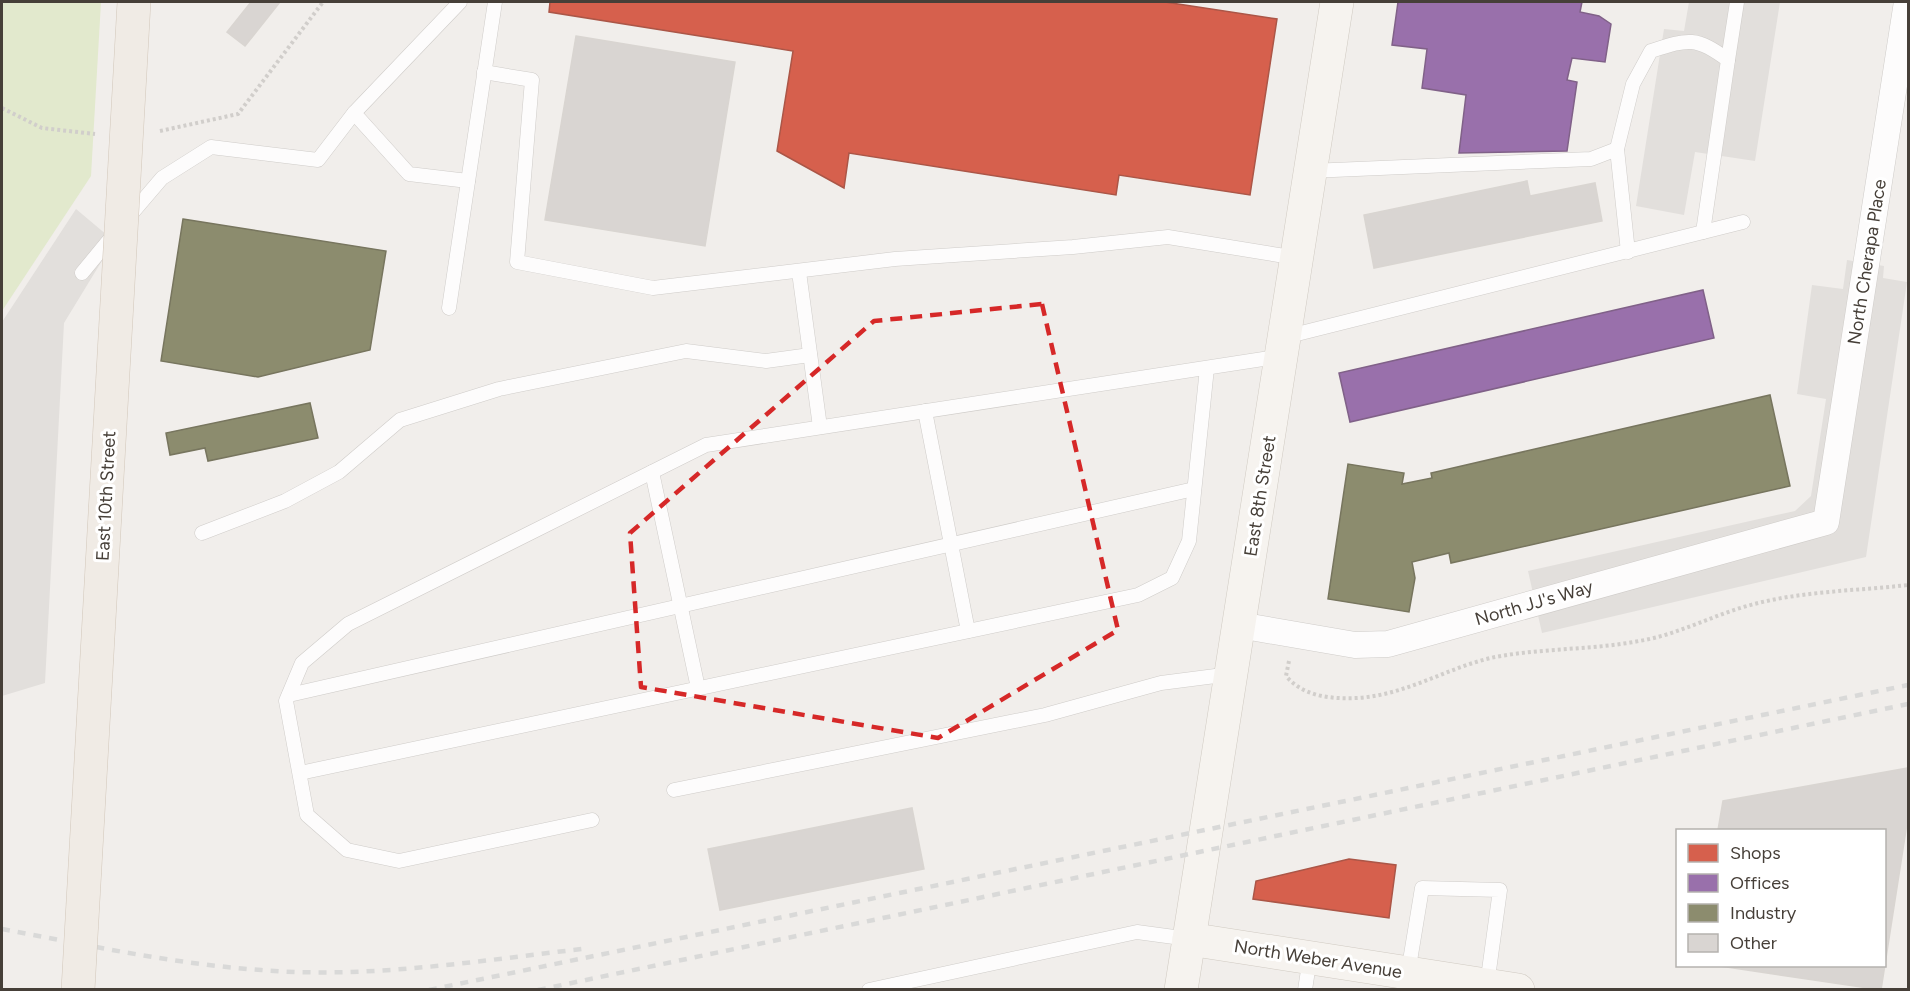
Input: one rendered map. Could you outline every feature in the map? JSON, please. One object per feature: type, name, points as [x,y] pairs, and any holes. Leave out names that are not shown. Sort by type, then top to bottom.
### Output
[{"type":"main road","name":"East 10th Street","points":[[78,990],[134,2]]},
{"type":"main road","name":"East 8th Street","points":[[1181,990],[1337,2]]},
{"type":"main road","name":"North Weber Avenue","points":[[1189,939],[1503,987]]},
{"type":"street","name":"North Cherapa Place","points":[[1826,522],[1907,2]]},
{"type":"street","name":"North JJ's Way","points":[[1239,626],[1355,645],[1388,644],[1826,522]]},
{"type":"lane","points":[[81,273],[162,178],[211,147],[318,160],[354,114],[460,2]]},
{"type":"lane","points":[[449,308],[495,2]]},
{"type":"lane","points":[[1703,232],[1737,2]]},
{"type":"lane","points":[[1628,252],[1617,149],[1633,84],[1651,51],[1683,41],[1708,45],[1728,60]]},
{"type":"lane","points":[[484,72],[532,80],[517,262],[653,288],[895,260],[1073,247],[1168,237],[1297,258]]},
{"type":"lane","points":[[354,114],[409,174],[468,181]]},
{"type":"lane","points":[[1310,171],[1590,159],[1617,149]]},
{"type":"lane","points":[[592,820],[399,861],[347,850],[307,815],[286,701],[302,663],[348,624],[706,445],[1207,368],[1743,222]]},
{"type":"lane","points":[[799,272],[820,427]]},
{"type":"lane","points":[[202,533],[285,501],[339,472],[400,420],[499,389],[686,351],[766,361],[810,355]]},
{"type":"lane","points":[[300,773],[1138,595],[1172,578],[1189,541],[1207,368]]},
{"type":"lane","points":[[925,411],[968,631]]},
{"type":"lane","points":[[652,472],[698,688]]},
{"type":"lane","points":[[289,695],[1194,489]]},
{"type":"lane","points":[[674,790],[1045,715],[1161,683],[1231,674]]},
{"type":"lane","points":[[1408,973],[1422,888],[1500,890],[1503,987]]},
{"type":"lane","points":[[869,990],[1137,932],[1189,939]]},
{"type":"lane","points":[[1305,990],[1310,957]]},
{"type":"path","points":[[238,114],[323,2]]},
{"type":"path","points":[[1295,635],[1286,676],[1296,687],[1323,697],[1357,698],[1402,691],[1492,658],[1539,650],[1640,641],[1684,629],[1746,606],[1796,595],[1908,585]]},
{"type":"highlighted area","points":[[1042,304],[1118,630],[938,738],[641,687],[630,533],[874,321]]},
{"type":"green space","points":[[2,2],[101,2],[91,176],[2,311]]},
{"type":"shaded area","points":[[1689,2],[1780,2],[1755,161],[1695,152],[1684,215],[1636,206],[1664,29],[1684,31]]},
{"type":"shaded area","points":[[76,209],[114,241],[64,323],[45,683],[2,696],[2,322]]},
{"type":"shaded area","points":[[1847,260],[1884,266],[1883,278],[1907,282],[1866,557],[1542,633],[1528,571],[1795,511],[1811,496],[1826,399],[1797,394],[1812,285],[1843,289]]},
{"type":"building: Shops","points":[[550,2],[1165,2],[1277,19],[1250,195],[1119,175],[1116,195],[849,153],[844,188],[777,151],[793,51],[549,12]]},
{"type":"building: Shops","points":[[1349,859],[1396,865],[1389,918],[1253,899],[1256,881]]},
{"type":"building: Offices","points":[[1398,2],[1582,2],[1580,12],[1599,16],[1611,24],[1605,62],[1572,58],[1567,80],[1577,82],[1567,151],[1459,153],[1466,95],[1422,88],[1427,49],[1392,45]]},
{"type":"building: Offices","points":[[1703,290],[1714,338],[1350,422],[1339,373]]},
{"type":"building: Industry","points":[[183,219],[386,251],[370,350],[258,377],[161,361]]},
{"type":"building: Industry","points":[[1770,395],[1790,486],[1451,563],[1449,553],[1412,562],[1415,578],[1409,612],[1328,599],[1348,464],[1404,473],[1402,484],[1432,478],[1431,473]]},
{"type":"building: Industry","points":[[310,403],[318,438],[208,461],[205,448],[170,455],[166,433]]},
{"type":"building: Other","points":[[251,2],[280,2],[245,46],[227,32]]},
{"type":"building: Other","points":[[576,36],[735,62],[705,246],[545,220]]},
{"type":"building: Other","points":[[1527,181],[1530,196],[1595,183],[1602,221],[1374,268],[1364,215]]},
{"type":"building: Other","points":[[1908,768],[1908,817],[1886,958],[1886,829],[1718,829],[1723,801]]},
{"type":"building: Other","points":[[912,808],[924,869],[720,910],[708,849]]},
{"type":"building: Other","points":[[1727,967],[1885,967],[1881,990]]},
{"type":"railway","points":[[429,990],[1908,685]]},
{"type":"railway","points":[[538,990],[1908,704]]},
{"type":"railway","points":[[2,929],[196,963],[301,972],[422,967],[582,949]]}]
